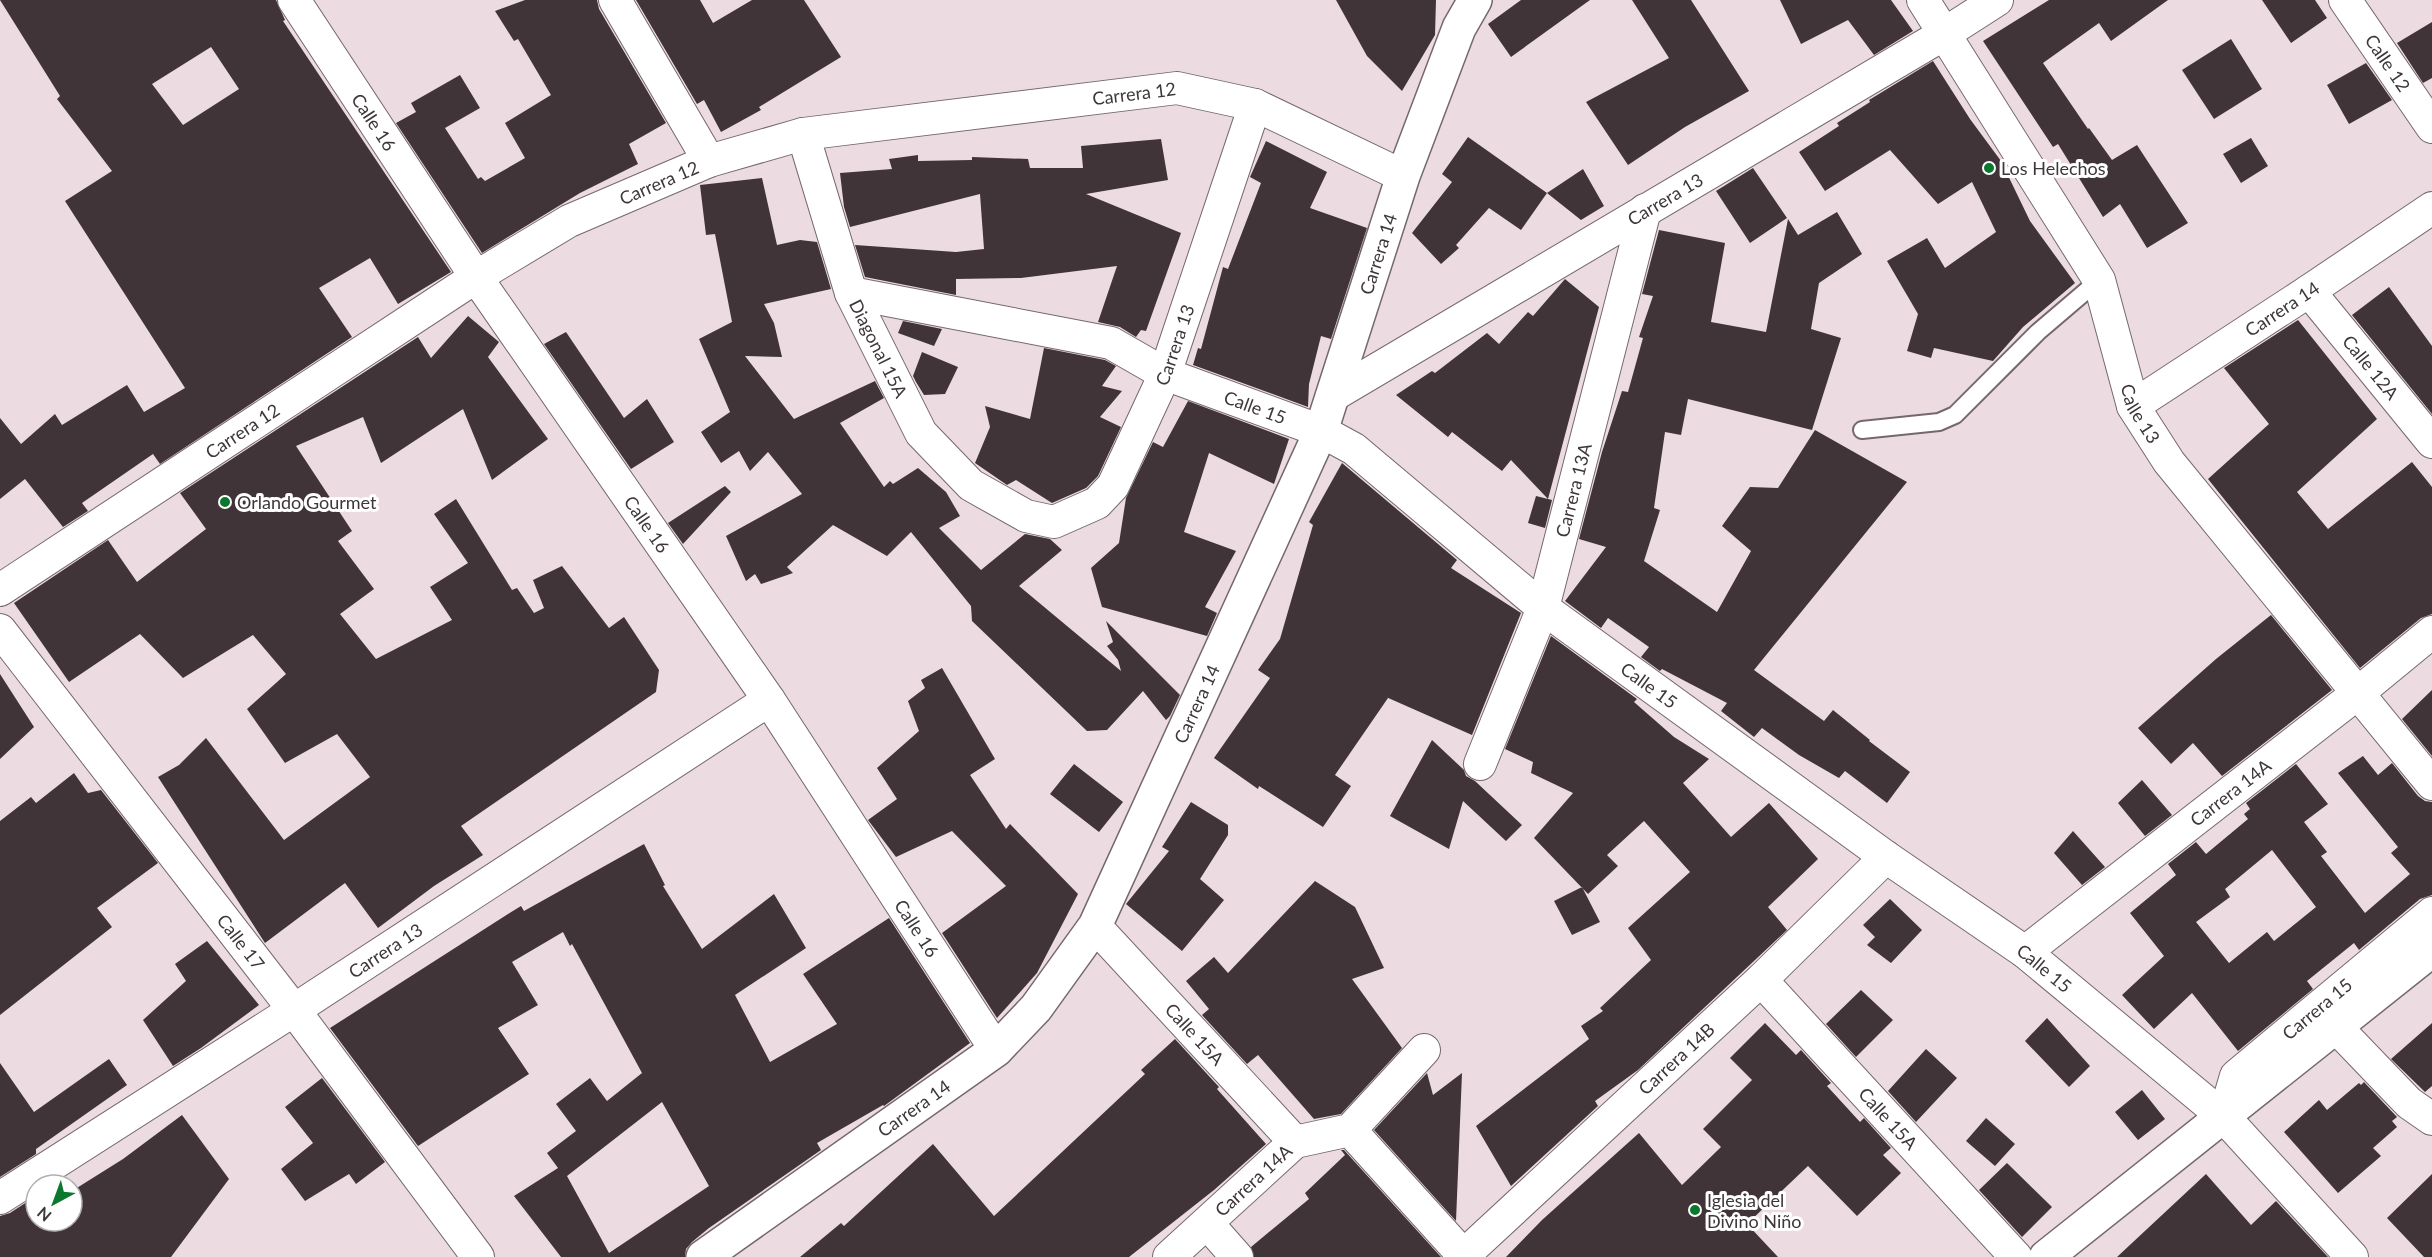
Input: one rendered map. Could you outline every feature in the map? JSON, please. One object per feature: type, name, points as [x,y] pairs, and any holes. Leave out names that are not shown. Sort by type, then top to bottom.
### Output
[{"type":"street","name":"Calle 16","points":[[294,0],[476,277],[769,700],[996,1050]]},
{"type":"street","points":[[615,0],[709,161]]},
{"type":"street","name":"Carrera 14","points":[[705,1256],[996,1050],[1036,1008],[1095,926],[1321,431],[1404,176],[1459,28],[1475,0]]},
{"type":"street","name":"Calle 13","points":[[1923,0],[2099,280],[2133,406],[2169,462],[2432,784]]},
{"type":"street","name":"Carrera 13","points":[[1332,396],[1944,34],[1997,0]]},
{"type":"street","name":"Calle 12","points":[[2345,0],[2432,127]]},
{"type":"street","name":"Carrera 12","points":[[0,590],[476,277],[569,221],[709,161],[803,134],[1177,88],[1255,105],[1404,176]]},
{"type":"street","name":"Carrera 13","points":[[1026,516],[1054,522],[1097,503],[1113,486],[1165,374],[1255,105]]},
{"type":"street","name":"Diagonal 15A","points":[[803,134],[851,293],[921,433],[971,485],[1026,516]]},
{"type":"street","name":"Carrera 14","points":[[2133,406],[2432,208]]},
{"type":"street","name":"Carrera 13A","points":[[1480,764],[1543,608],[1645,210]]},
{"type":"street","name":"Calle 12A","points":[[2309,291],[2432,442]]},
{"type":"street","name":"Calle 15","points":[[851,293],[1111,344],[1165,374],[1321,431],[1353,449],[1543,608],[1886,857],[2025,952],[2224,1117],[2352,1257]]},
{"type":"street","name":"Calle 17","points":[[0,630],[294,1010],[478,1257]]},
{"type":"street","name":"Carrera 14A","points":[[2025,952],[2358,693],[2432,632]]},
{"type":"street","name":"Carrera 13","points":[[0,1198],[294,1010],[769,700]]},
{"type":"street","name":"Carrera 14B","points":[[1463,1256],[1761,980],[1886,857]]},
{"type":"street","name":"Carrera 15","points":[[2224,1117],[2236,1076],[2432,913]]},
{"type":"street","name":"Calle 15A","points":[[1095,926],[1295,1142]]},
{"type":"street","name":"Carrera 15","points":[[2046,1257],[2432,950]]},
{"type":"street","name":"Calle 15A","points":[[1761,980],[2016,1257]]},
{"type":"street","points":[[2335,1026],[2409,1103],[2432,1119]]},
{"type":"street","points":[[1424,1050],[1350,1130],[1463,1256]]},
{"type":"street","name":"Carrera 14A","points":[[1169,1257],[1295,1142],[1350,1130]]},
{"type":"street","points":[[1207,1223],[1237,1257]]},
{"type":"lane","points":[[1862,430],[1939,422],[1955,415],[2038,332],[2099,280]]},
{"type":"building","points":[[0,0],[276,0],[285,20],[283,21],[451,272],[398,304],[370,258],[319,288],[352,337],[160,464],[153,454],[82,503],[88,511],[63,527],[25,479],[0,499],[0,418],[21,444],[55,414],[62,425],[127,385],[144,412],[185,388],[65,201],[112,171],[57,99],[60,96]],"holes":[[[211,47],[239,89],[183,125],[152,84]]]},
{"type":"building","points":[[525,0],[597,0],[599,9],[666,123],[629,144],[638,164],[580,193],[482,253],[396,123],[416,112],[411,103],[460,75],[480,108],[445,128],[478,179],[481,177],[485,181],[525,158],[505,123],[551,95],[518,39],[514,41],[495,11]]},
{"type":"building","points":[[636,0],[700,0],[713,23],[752,0],[804,0],[841,57],[759,107],[761,110],[721,132],[704,100],[697,104]]},
{"type":"building","points":[[1336,0],[1436,0],[1435,35],[1402,91],[1367,56]]},
{"type":"building","points":[[1521,0],[1590,0],[1511,57],[1488,24]]},
{"type":"building","points":[[1632,0],[1691,0],[1749,91],[1685,127],[1628,165],[1586,102],[1669,58]]},
{"type":"building","points":[[1780,0],[1891,0],[1913,31],[1874,55],[1848,20],[1801,44]]},
{"type":"building","points":[[2049,0],[2168,0],[2111,41],[2099,23],[2043,63],[2112,160],[2137,145],[2188,223],[2147,248],[2120,204],[2103,217],[2058,144],[2053,147],[1983,41]]},
{"type":"building","points":[[2262,0],[2315,0],[2327,18],[2291,43]]},
{"type":"building","points":[[2432,22],[2432,78],[2423,83],[2397,43]]},
{"type":"building","points":[[2231,39],[2262,89],[2214,119],[2182,70]]},
{"type":"building","points":[[1933,61],[1970,119],[2001,161],[2030,221],[2075,283],[2023,327],[1993,361],[1934,348],[1931,358],[1907,351],[1918,314],[1887,261],[1927,238],[1945,268],[1996,232],[1972,182],[1938,204],[1890,150],[1825,191],[1799,152],[1839,126],[1837,123],[1870,102],[1869,100]]},
{"type":"building","points":[[2366,63],[2392,100],[2349,124],[2327,85]]},
{"type":"building","points":[[1468,137],[1547,193],[1521,230],[1489,208],[1456,245],[1459,248],[1441,264],[1412,233],[1452,182],[1442,174]]},
{"type":"building","points":[[2251,138],[2268,166],[2241,183],[2223,154]]},
{"type":"building","points":[[1161,139],[1168,180],[1086,194],[1181,233],[1146,331],[1141,330],[1136,337],[1120,327],[1098,322],[1117,266],[1021,278],[956,279],[956,295],[865,277],[855,245],[956,252],[984,249],[980,194],[850,227],[844,207],[840,173],[892,169],[889,159],[918,155],[918,161],[972,160],[972,157],[1028,159],[1030,168],[1083,168],[1081,146]]},
{"type":"building","points":[[1266,141],[1327,172],[1310,208],[1367,228],[1331,339],[1321,336],[1309,384],[1308,407],[1193,365],[1198,348],[1201,349],[1223,267],[1228,269],[1261,183],[1250,177]]},
{"type":"building","points":[[1753,168],[1787,218],[1750,243],[1716,191]]},
{"type":"building","points":[[1583,169],[1604,206],[1581,220],[1547,193]]},
{"type":"building","points":[[762,178],[777,245],[800,240],[817,242],[831,289],[764,304],[774,323],[782,357],[745,356],[794,419],[875,381],[884,398],[840,423],[884,487],[890,481],[893,484],[918,468],[946,492],[960,516],[939,528],[981,570],[1025,534],[1050,539],[1062,550],[1019,586],[1121,671],[1118,660],[1107,646],[1113,642],[1106,621],[1180,695],[1166,720],[1143,691],[1107,730],[1087,731],[972,621],[971,606],[911,532],[887,556],[833,525],[787,567],[793,573],[761,584],[755,574],[746,581],[726,536],[802,494],[768,452],[750,471],[739,451],[721,463],[701,432],[730,412],[699,339],[732,322],[715,234],[706,235],[700,185]]},
{"type":"building","points":[[1837,212],[1862,254],[1819,283],[1811,329],[1841,338],[1812,430],[1688,399],[1681,435],[1665,432],[1654,508],[1660,510],[1644,561],[1717,612],[1751,551],[1722,526],[1750,487],[1778,488],[1815,430],[1907,482],[1754,670],[1824,721],[1833,710],[1910,772],[1887,803],[1845,771],[1839,778],[1799,755],[1762,728],[1754,737],[1721,711],[1727,703],[1662,669],[1660,671],[1641,657],[1649,647],[1608,618],[1601,628],[1565,601],[1606,547],[1579,539],[1602,452],[1622,391],[1628,392],[1643,338],[1639,337],[1653,296],[1642,294],[1659,230],[1725,243],[1711,322],[1766,332],[1788,219],[1798,235]]},
{"type":"building","points":[[1565,279],[1599,307],[1548,499],[1511,460],[1502,471],[1452,432],[1448,437],[1396,395],[1432,371],[1435,373],[1487,333],[1499,344],[1528,312],[1533,316]]},
{"type":"building","points":[[2389,287],[2432,346],[2432,414],[2352,315]]},
{"type":"building","points":[[468,316],[499,342],[488,357],[548,439],[492,480],[463,409],[381,463],[363,417],[296,446],[352,531],[338,541],[374,589],[340,614],[376,659],[452,620],[430,587],[468,563],[434,514],[456,499],[512,590],[517,588],[534,613],[544,608],[533,580],[562,566],[609,628],[624,617],[659,670],[656,692],[461,826],[483,855],[434,886],[378,928],[345,883],[265,943],[158,777],[179,765],[206,738],[284,840],[370,777],[337,734],[285,763],[247,709],[286,674],[253,635],[183,678],[140,634],[69,682],[14,603],[108,540],[137,582],[206,529],[180,493],[418,337],[431,358]]},
{"type":"building","points":[[2298,320],[2377,419],[2297,492],[2328,529],[2412,462],[2432,487],[2432,614],[2421,618],[2360,668],[2208,479],[2269,424],[2224,368]]},
{"type":"building","points":[[903,321],[942,329],[934,346],[898,333]]},
{"type":"building","points":[[566,332],[624,418],[647,399],[674,442],[631,469],[544,344]]},
{"type":"building","points":[[1044,348],[1105,360],[1116,366],[1102,386],[1122,391],[1100,417],[1121,427],[1098,476],[1086,488],[1052,503],[1016,480],[1007,485],[975,463],[990,427],[985,406],[1030,419]]},
{"type":"building","points":[[922,352],[958,367],[945,394],[924,395],[916,382],[913,376]]},
{"type":"building","points":[[1188,401],[1289,439],[1274,484],[1209,453],[1184,532],[1236,551],[1205,607],[1217,613],[1207,636],[1102,607],[1091,568],[1119,543],[1126,498],[1153,442],[1163,447]]},
{"type":"building","points":[[1342,463],[1457,560],[1451,568],[1521,613],[1472,735],[1386,697],[1388,698],[1335,775],[1351,786],[1323,827],[1259,786],[1258,789],[1214,758],[1270,678],[1258,670],[1280,639],[1313,525],[1309,522]]},
{"type":"building","points":[[725,486],[731,492],[683,544],[668,523]]},
{"type":"building","points":[[1536,496],[1552,500],[1545,528],[1528,523]]},
{"type":"building","points":[[2271,615],[2332,690],[2222,776],[2193,743],[2171,764],[2138,728],[2216,659]]},
{"type":"building","points":[[1551,636],[1637,699],[1634,702],[1674,737],[1709,759],[1683,783],[1731,837],[1769,803],[1818,859],[1768,907],[1787,930],[1638,1070],[1595,1101],[1598,1106],[1511,1186],[1476,1126],[1589,1039],[1581,1026],[1603,1011],[1600,1008],[1651,960],[1628,928],[1690,872],[1644,821],[1607,855],[1618,866],[1588,894],[1534,838],[1573,793],[1531,773],[1533,762],[1505,749]]},
{"type":"building","points":[[942,668],[995,759],[970,775],[1006,829],[1010,824],[1078,894],[1037,973],[997,1018],[942,933],[1006,886],[952,831],[896,857],[868,820],[897,799],[877,768],[919,731],[908,701],[925,688],[921,680]]},
{"type":"building","points":[[0,674],[34,727],[0,759]]},
{"type":"building","points":[[2432,690],[2432,756],[2402,719]]},
{"type":"building","points":[[1432,740],[1464,770],[1466,776],[1475,781],[1522,825],[1506,841],[1463,801],[1449,849],[1390,816]]},
{"type":"building","points":[[2363,756],[2378,775],[2392,763],[2418,796],[2425,801],[2432,802],[2432,895],[2420,899],[2359,950],[2354,943],[2307,981],[2313,989],[2238,1051],[2192,993],[2154,1029],[2122,995],[2164,956],[2130,913],[2176,875],[2168,864],[2196,842],[2206,854],[2248,819],[2244,814],[2250,809],[2246,803],[2296,764],[2328,804],[2304,822],[2327,852],[2321,856],[2365,913],[2410,874],[2391,853],[2398,847],[2338,773]],"holes":[[[2272,850],[2316,907],[2274,941],[2267,932],[2229,963],[2196,922],[2230,897],[2225,889]]]},
{"type":"building","points":[[1074,764],[1123,802],[1099,832],[1050,794]]},
{"type":"building","points":[[74,773],[88,793],[101,790],[158,863],[97,908],[112,927],[0,1015],[0,821],[31,797],[36,803]]},
{"type":"building","points":[[2142,780],[2172,815],[2145,836],[2118,803]]},
{"type":"building","points":[[1191,802],[1228,825],[1228,835],[1200,879],[1224,900],[1182,951],[1126,904],[1169,851],[1162,847]]},
{"type":"building","points":[[2073,831],[2105,867],[2082,885],[2054,853]]},
{"type":"building","points":[[644,844],[665,885],[663,886],[702,949],[774,894],[806,948],[735,995],[770,1062],[837,1024],[803,974],[889,918],[970,1043],[884,1106],[817,1143],[821,1150],[709,1228],[686,1249],[685,1257],[561,1257],[514,1196],[558,1168],[547,1153],[576,1131],[556,1104],[590,1078],[607,1101],[642,1073],[572,944],[570,946],[563,932],[512,962],[538,1005],[498,1028],[529,1074],[418,1146],[330,1028],[521,906],[524,911]],"holes":[[[662,1102],[709,1186],[609,1253],[567,1176]]]},
{"type":"building","points":[[1315,881],[1355,907],[1384,968],[1352,979],[1402,1048],[1341,1114],[1314,1119],[1258,1055],[1247,1064],[1202,1015],[1209,1009],[1186,981],[1214,957],[1228,973]]},
{"type":"building","points":[[1582,887],[1600,922],[1572,935],[1554,901]]},
{"type":"building","points":[[1890,899],[1922,930],[1891,963],[1867,945],[1875,937],[1863,925]]},
{"type":"building","points":[[207,941],[259,1005],[173,1066],[143,1020],[186,981],[175,964]]},
{"type":"building","points":[[1861,990],[1893,1020],[1856,1057],[1826,1024]]},
{"type":"building","points":[[2047,1018],[2090,1066],[2069,1087],[2025,1041]]},
{"type":"building","points":[[1765,1023],[1796,1055],[1801,1050],[1831,1083],[1827,1086],[1860,1122],[1864,1118],[1891,1148],[1883,1155],[1901,1173],[1857,1216],[1808,1166],[1747,1224],[1778,1257],[1506,1257],[1542,1220],[1639,1133],[1682,1185],[1721,1147],[1703,1129],[1752,1080],[1730,1058]]},
{"type":"building","points":[[2432,1023],[2432,1086],[2425,1092],[2391,1059]]},
{"type":"building","points":[[1175,1039],[1219,1087],[1217,1089],[1266,1144],[1214,1190],[1129,1257],[800,1257],[841,1223],[844,1226],[933,1144],[994,1216],[1145,1074],[1141,1070]]},
{"type":"building","points":[[1926,1049],[1957,1078],[1916,1122],[1888,1091]]},
{"type":"building","points":[[109,1059],[127,1085],[36,1149],[36,1154],[0,1177],[0,1063],[34,1112]]},
{"type":"building","points":[[1427,1073],[1433,1095],[1462,1073],[1456,1221],[1374,1130]]},
{"type":"building","points":[[322,1078],[385,1162],[356,1184],[349,1174],[305,1201],[281,1169],[313,1143],[285,1107]]},
{"type":"building","points":[[2364,1082],[2397,1117],[2392,1121],[2397,1127],[2373,1148],[2381,1156],[2338,1193],[2284,1132],[2319,1100],[2327,1110],[2359,1083],[2361,1085]]},
{"type":"building","points":[[2142,1090],[2165,1119],[2138,1140],[2115,1112]]},
{"type":"building","points":[[182,1115],[229,1179],[171,1257],[0,1257],[0,1216],[10,1213],[24,1204],[24,1233],[84,1233],[84,1183],[123,1159]]},
{"type":"building","points":[[1986,1118],[2015,1144],[1995,1166],[1966,1141]]},
{"type":"building","points":[[1341,1150],[1344,1150],[1441,1257],[1254,1257],[1251,1247],[1309,1199],[1305,1193],[1345,1155]]},
{"type":"building","points":[[2007,1163],[2052,1207],[2022,1237],[1979,1190]]},
{"type":"building","points":[[2206,1174],[2251,1225],[2276,1201],[2328,1257],[2117,1257]]},
{"type":"building","points":[[2432,1174],[2432,1257],[2424,1257],[2387,1218]]},
{"type":"place","name":"Los Helechos","points":[[1989,168]]},
{"type":"place","name":"Orlando Gourmet","points":[[225,502]]},
{"type":"place","name":"Iglesia del Divino Niño","points":[[1695,1210]]}]
